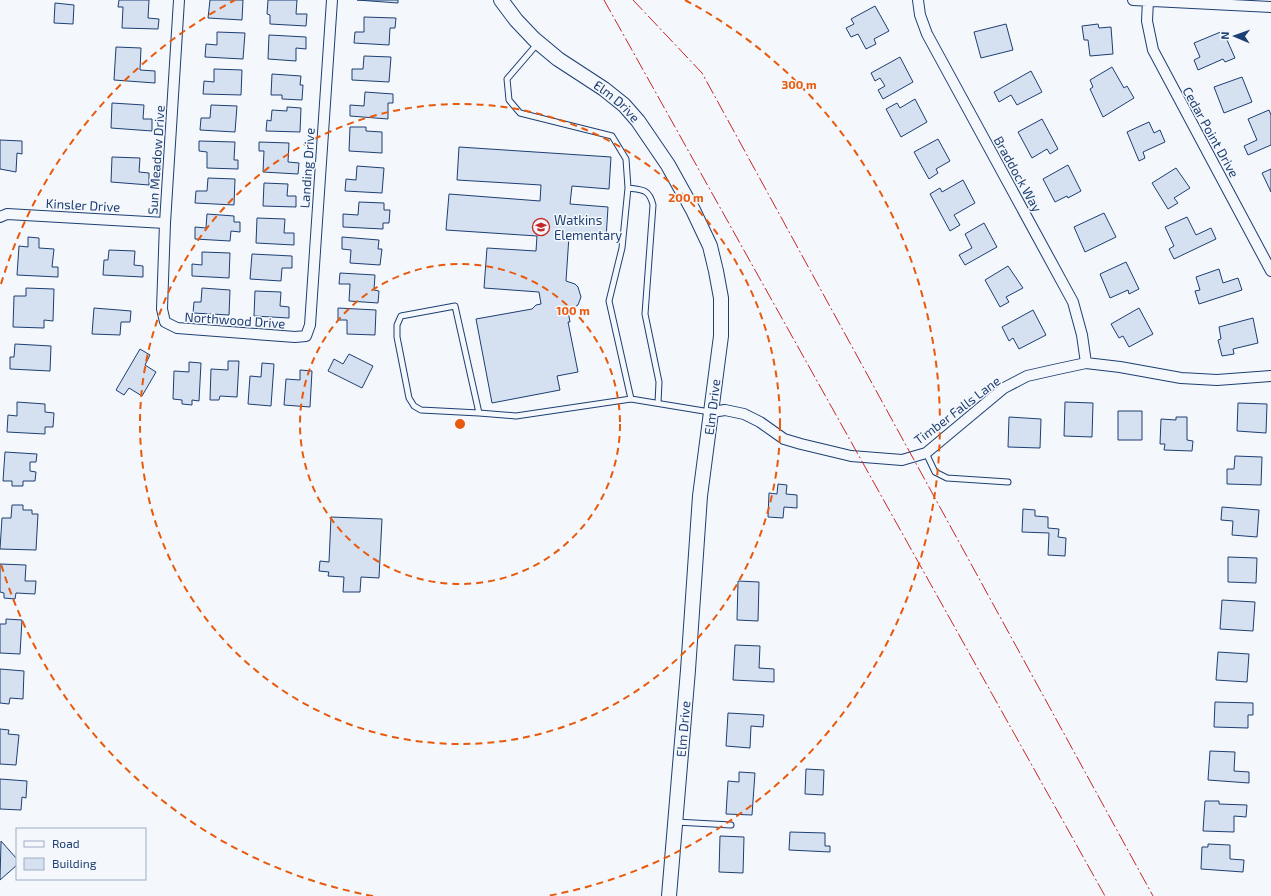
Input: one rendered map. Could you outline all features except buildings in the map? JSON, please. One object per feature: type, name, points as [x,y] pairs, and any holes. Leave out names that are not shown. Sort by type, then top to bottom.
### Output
[{"type":"street","name":"Sun Meadow Drive","points":[[165,322],[162,309],[165,223],[179,0]]},
{"type":"street","name":"Landing Drive","points":[[306,336],[310,325],[332,0]]},
{"type":"street","name":"Elm Drive","points":[[501,0],[516,20],[538,43],[558,59],[604,89],[624,105],[638,121],[664,159],[693,210],[710,246],[721,298],[721,336],[700,496],[688,670],[669,896]]},
{"type":"street","name":"Braddock Way","points":[[918,0],[920,15],[927,34],[1073,302],[1082,335],[1086,363]]},
{"type":"street","points":[[1133,0],[1271,7]]},
{"type":"street","name":"Cedar Point Drive","points":[[1148,0],[1147,21],[1153,50],[1271,271]]},
{"type":"street","name":"Kinsler Drive","points":[[0,217],[7,214],[165,223]]},
{"type":"street","name":"Northwood Drive","points":[[165,322],[178,328],[295,337],[306,336]]},
{"type":"street","name":"Timber Falls Lane","points":[[712,412],[725,410],[744,414],[760,422],[784,439],[851,456],[902,460],[926,453],[1004,388],[1027,376],[1086,363],[1120,367],[1182,378],[1217,380],[1271,376]]},
{"type":"lane","points":[[538,43],[507,79],[509,100],[520,113],[612,136],[626,159],[628,188],[622,248],[609,301],[631,399]]},
{"type":"lane","points":[[628,188],[646,191],[651,196],[653,205],[645,314],[659,382],[658,403]]},
{"type":"lane","points":[[479,413],[455,306],[401,316],[397,325],[397,337],[409,398],[414,406],[421,410],[516,416],[631,399],[712,412]]},
{"type":"lane","points":[[926,453],[935,472],[947,478],[1008,482]]},
{"type":"lane","points":[[675,822],[731,825]]},
{"type":"power","points":[[604,0],[1105,896]]},
{"type":"power","points":[[633,0],[702,73],[1153,896]]},
{"type":"place","name":"Watkins Elementary","points":[[541,227]]}]
